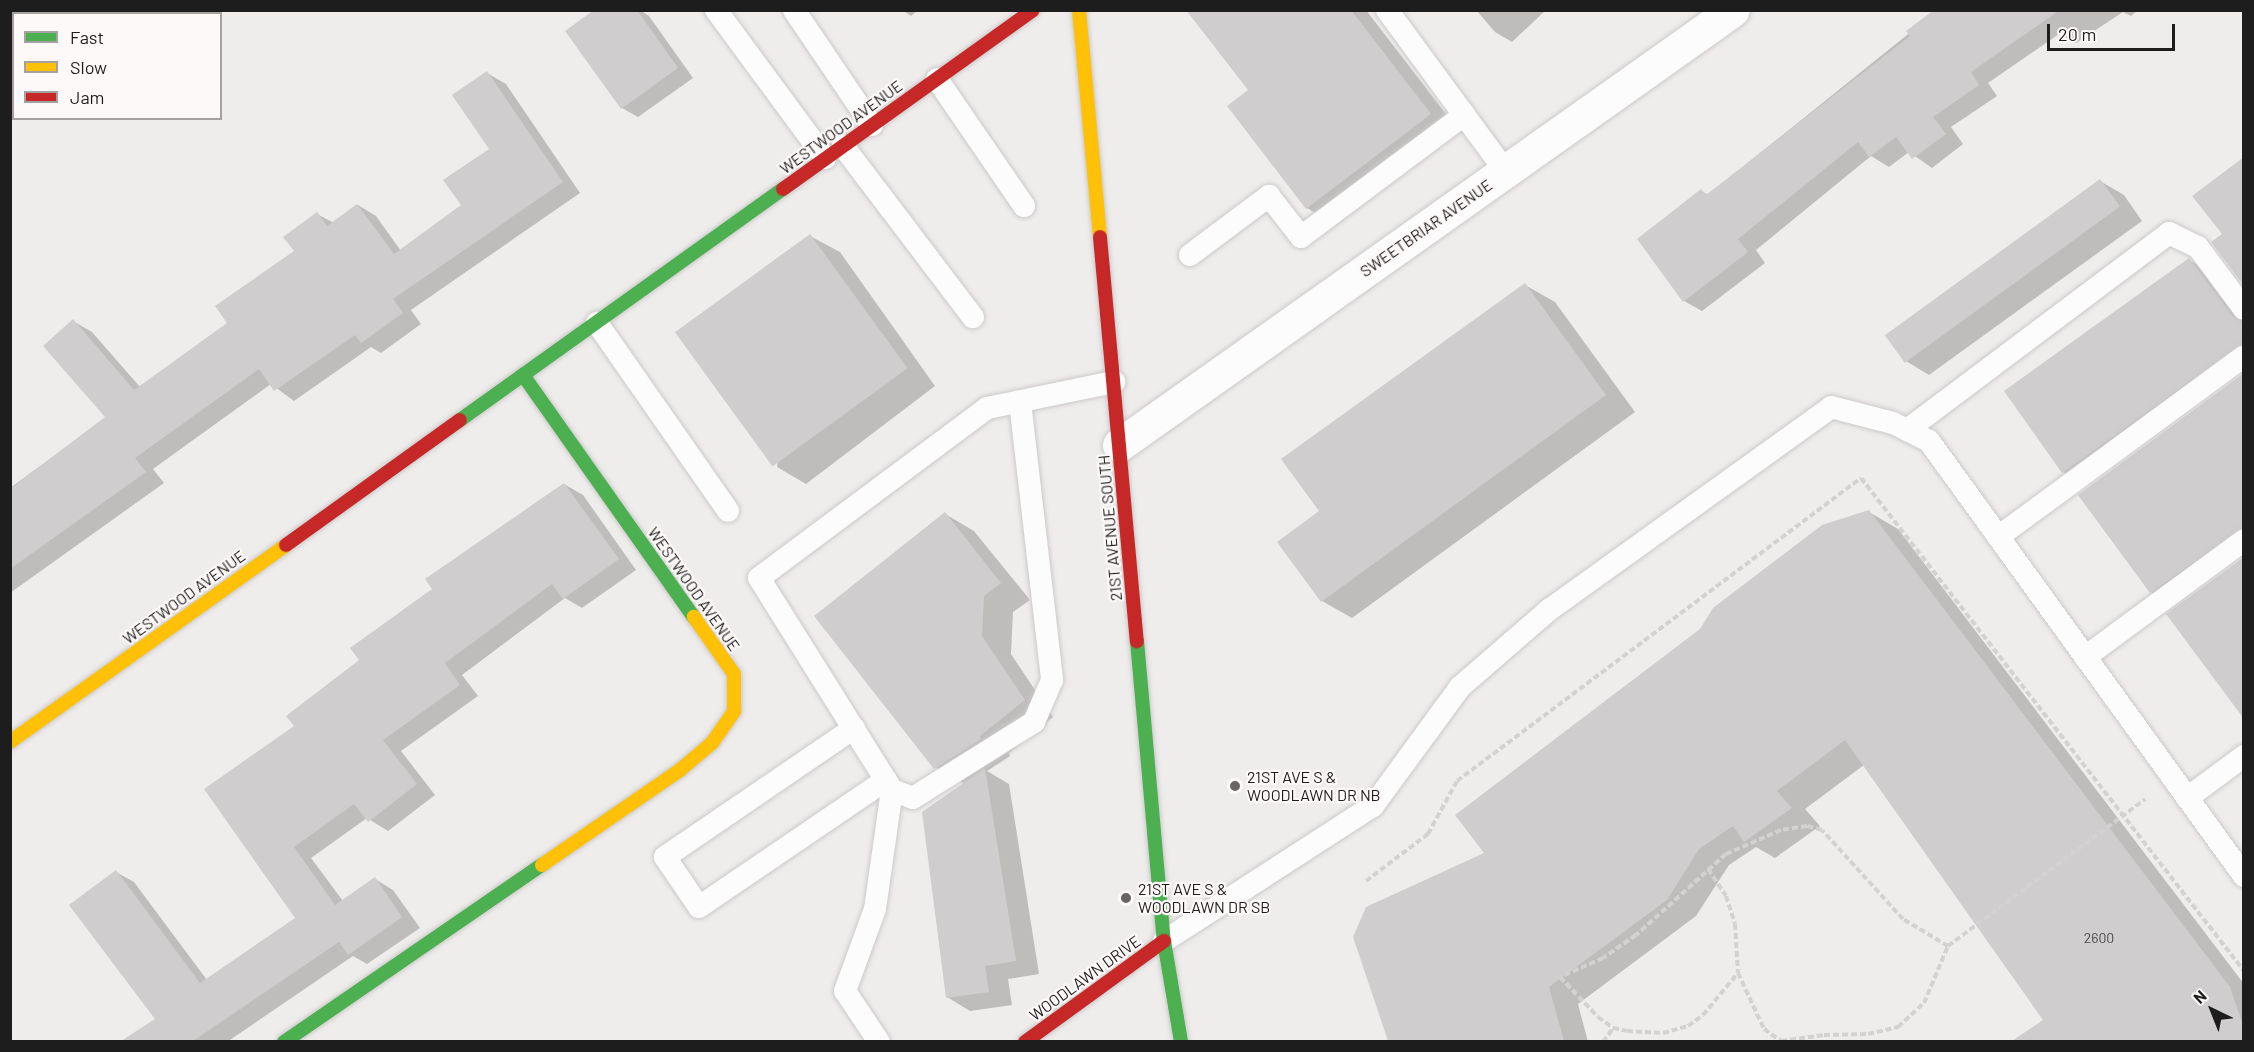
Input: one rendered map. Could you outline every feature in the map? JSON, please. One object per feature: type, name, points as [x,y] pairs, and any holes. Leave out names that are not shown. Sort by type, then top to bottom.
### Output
[{"type":"street","name":"WESTWOOD AVENUE","points":[[10,742],[1032,10]]},
{"type":"street","name":"21ST AVENUE SOUTH","points":[[1079,10],[1164,941],[1180,1041]]},
{"type":"street","name":"SWEETBRIAR AVENUE","points":[[1119,445],[1733,10]]},
{"type":"street","name":"WESTWOOD AVENUE","points":[[284,1041],[680,770],[712,743],[734,711],[734,674],[523,375]]},
{"type":"street","name":"WOODLAWN DRIVE","points":[[1025,1041],[1164,941]]},
{"type":"lane","points":[[716,10],[973,317]]},
{"type":"lane","points":[[794,10],[872,125]]},
{"type":"lane","points":[[1387,10],[1506,172]]},
{"type":"lane","points":[[937,79],[1024,206]]},
{"type":"lane","points":[[1190,255],[1269,196],[1301,237],[1464,116]]},
{"type":"lane","points":[[1907,430],[2169,232],[2198,247],[2244,309]]},
{"type":"lane","points":[[597,322],[728,512]]},
{"type":"lane","points":[[1998,537],[2244,356]]},
{"type":"lane","points":[[1020,402],[1052,680],[1034,722],[913,798],[889,785],[759,578],[987,408],[1114,382]]},
{"type":"lane","points":[[1164,941],[1372,806],[1460,687],[1549,610],[1831,407],[1907,430],[1929,441],[2244,876]]},
{"type":"lane","points":[[2085,657],[2244,540]]},
{"type":"lane","points":[[854,728],[665,857],[699,907],[889,785]]},
{"type":"lane","points":[[2187,798],[2244,756]]},
{"type":"lane","points":[[879,1041],[845,991],[875,909],[889,785]]},
{"type":"path","points":[[1366,881],[1428,834],[1457,781],[1861,478],[2244,971]]},
{"type":"path","points":[[1708,869],[1726,896],[1735,924],[1738,973],[1764,1029],[1773,1038],[1781,1041],[1824,1035],[1869,1034],[1898,1027],[1915,1014],[1924,1003],[1948,946],[2172,778]]},
{"type":"path","points":[[1738,973],[1703,1015],[1688,1026],[1663,1033],[1613,1028],[1560,977],[1603,957],[1636,935],[1726,854],[1781,830],[1807,826],[1822,830],[1887,905],[1924,935],[1948,946]]},
{"type":"path","points":[[1603,1041],[1613,1028]]},
{"type":"building","points":[[594,10],[637,10],[678,68],[621,109],[565,31]]},
{"type":"building","points":[[1186,10],[1351,10],[1431,114],[1306,209],[1227,106],[1248,90]]},
{"type":"building","points":[[1934,10],[2060,10],[1971,72],[1979,85],[1933,117],[1946,134],[1912,159],[1896,137],[1869,157],[1858,142],[1738,239],[1748,252],[1683,302],[1637,239],[1701,189],[1706,195],[1910,36],[1906,31]]},
{"type":"building","points":[[487,71],[563,182],[393,299],[403,313],[361,343],[355,335],[274,391],[259,369],[135,458],[146,472],[10,569],[10,489],[105,417],[43,346],[73,319],[134,390],[227,323],[215,306],[294,251],[283,237],[317,212],[327,226],[357,204],[394,254],[461,205],[443,180],[489,149],[452,95]]},
{"type":"building","points":[[2244,157],[2244,286],[2211,242],[2222,234],[2192,196]]},
{"type":"building","points":[[2100,179],[2120,207],[1905,363],[1885,335]]},
{"type":"building","points":[[810,234],[908,368],[772,466],[675,332]]},
{"type":"building","points":[[2189,258],[2233,317],[2244,322],[2244,343],[2062,473],[2004,391]]},
{"type":"building","points":[[1525,283],[1606,395],[1321,602],[1277,542],[1319,511],[1281,459]]},
{"type":"building","points":[[2244,373],[2244,527],[2150,593],[2078,495]]},
{"type":"building","points":[[564,483],[619,559],[563,599],[552,584],[445,663],[460,685],[383,740],[417,784],[368,822],[354,804],[294,847],[335,905],[375,877],[402,917],[348,955],[339,942],[193,1041],[121,1041],[155,1019],[69,905],[116,870],[200,983],[295,918],[204,789],[294,726],[286,716],[359,660],[350,648],[432,589],[425,579]]},
{"type":"building","points":[[1869,510],[2230,987],[2244,1028],[2244,1041],[2012,1041],[2043,1020],[1845,740],[1777,791],[1792,808],[1744,842],[1733,826],[1699,849],[1667,900],[1549,987],[1564,1041],[1388,1041],[1353,937],[1366,907],[1484,853],[1455,815],[1700,629],[1713,608],[1822,525]]},
{"type":"building","points":[[945,512],[1001,583],[984,596],[982,636],[1025,700],[980,736],[981,739],[934,769],[814,616]]},
{"type":"building","points":[[2244,557],[2244,719],[2166,614]]},
{"type":"building","points":[[985,768],[1016,961],[985,966],[989,992],[946,998],[922,812]]},
{"type":"traffic: fast","points":[[460,420],[783,189]]},
{"type":"traffic: fast","points":[[523,375],[694,617]]},
{"type":"traffic: fast","points":[[1137,641],[1164,941],[1181,1042]]},
{"type":"traffic: fast","points":[[284,1042],[542,865]]},
{"type":"traffic: slow","points":[[1079,10],[1100,237]]},
{"type":"traffic: slow","points":[[10,742],[286,545]]},
{"type":"traffic: slow","points":[[542,865],[680,770],[712,743],[734,711],[734,674],[694,617]]},
{"type":"traffic: jam","points":[[783,189],[1033,10]]},
{"type":"traffic: jam","points":[[1100,237],[1137,641]]},
{"type":"traffic: jam","points":[[286,545],[460,420]]},
{"type":"traffic: jam","points":[[1025,1042],[1164,941]]},
{"type":"place","name":"21ST AVE S & WOODLAWN DR NB","points":[[1235,786]]},
{"type":"place","name":"21ST AVE S & WOODLAWN DR SB","points":[[1126,898]]}]
